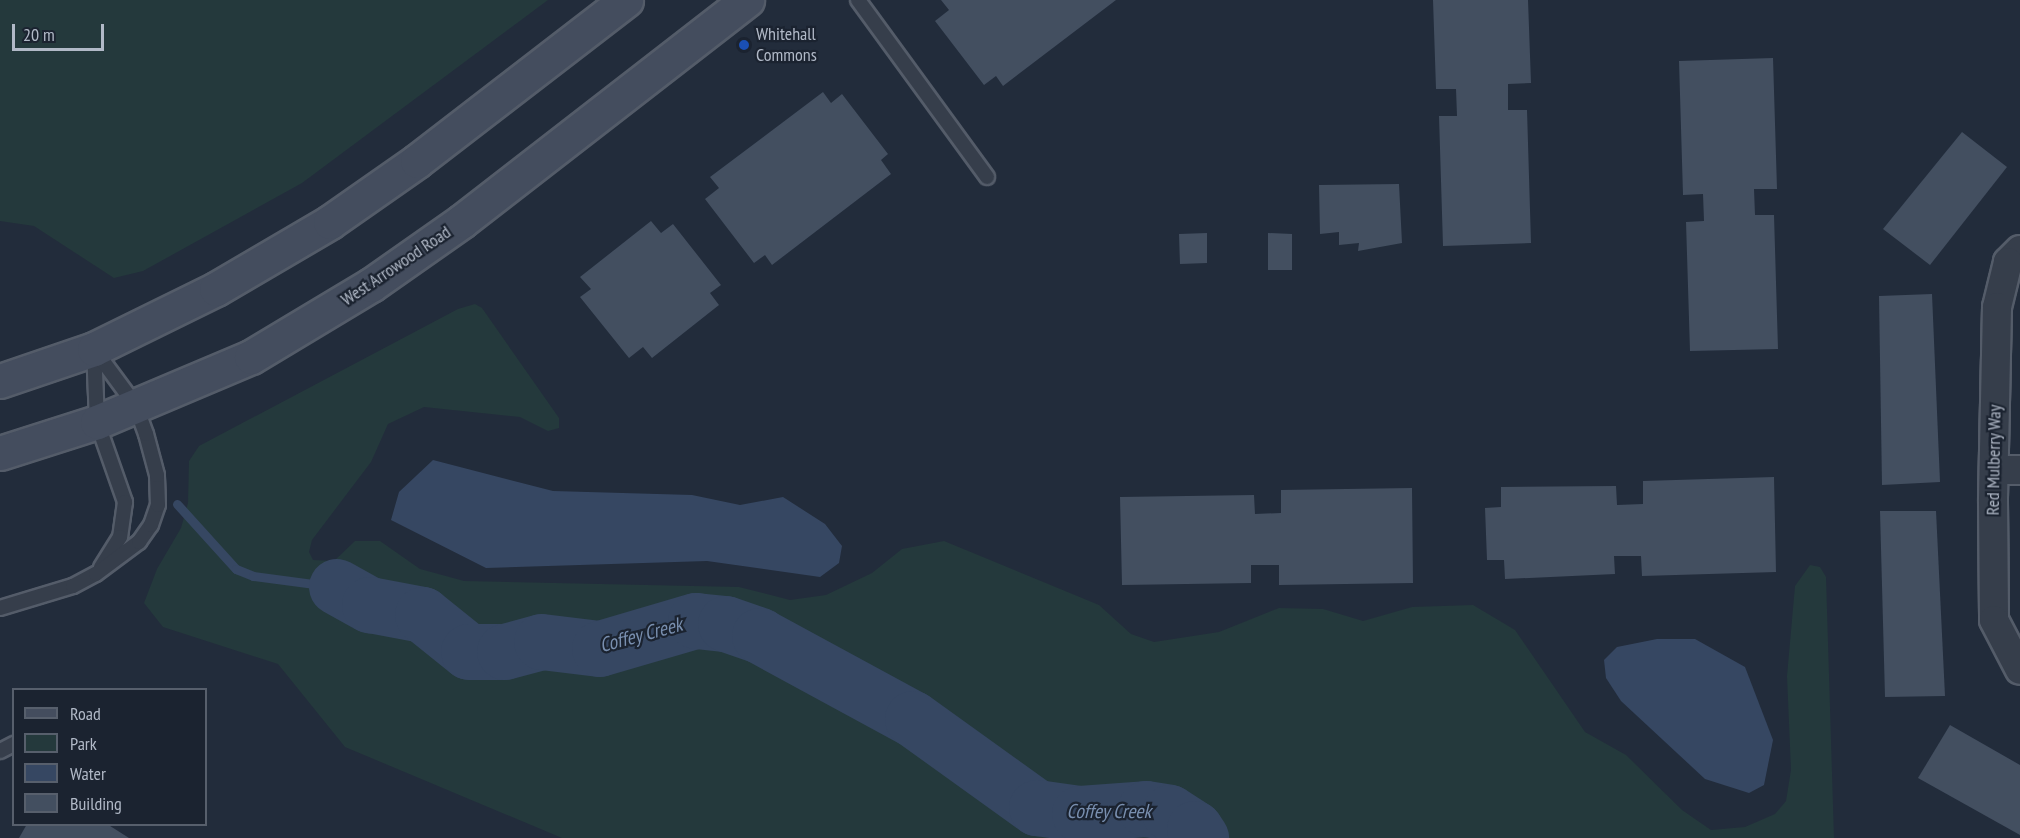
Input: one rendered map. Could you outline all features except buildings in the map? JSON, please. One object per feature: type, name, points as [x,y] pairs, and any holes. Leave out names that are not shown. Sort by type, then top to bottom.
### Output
[{"type":"main road","points":[[0,381],[94,349],[216,289],[330,222],[417,160],[626,0]]},
{"type":"main road","name":"West Arrowood Road","points":[[0,453],[97,422],[251,357],[371,285],[462,221],[747,0]]},
{"type":"street","name":"Red Mulberry Way","points":[[2020,250],[2008,262],[1997,307],[2007,470],[1994,620],[2020,670]]},
{"type":"lane","points":[[858,0],[987,177]]},
{"type":"lane","points":[[0,608],[73,586],[96,574],[139,542],[151,525],[158,505],[157,475],[136,406],[94,349]]},
{"type":"lane","points":[[94,349],[97,422],[125,502],[120,537],[96,574]]},
{"type":"green space","points":[[0,0],[548,0],[302,183],[143,271],[114,278],[34,226],[0,221]]},
{"type":"green space","points":[[475,304],[482,308],[559,418],[559,428],[548,431],[520,417],[424,407],[388,424],[371,462],[312,540],[309,552],[313,560],[334,561],[355,541],[380,541],[420,569],[464,581],[739,587],[790,600],[826,595],[872,573],[902,549],[944,541],[1099,605],[1131,634],[1154,642],[1219,632],[1279,608],[1323,609],[1363,621],[1412,607],[1473,605],[1515,630],[1585,732],[1626,755],[1682,810],[1711,830],[1745,827],[1775,814],[1786,801],[1791,770],[1787,676],[1795,586],[1810,565],[1820,567],[1826,577],[1834,838],[562,838],[345,747],[278,664],[163,627],[144,603],[157,569],[181,528],[188,503],[189,461],[199,446],[458,309]]},
{"type":"water","points":[[433,460],[553,491],[692,495],[740,505],[783,497],[825,524],[842,546],[839,563],[820,577],[707,561],[486,568],[391,520],[399,492]]},
{"type":"water","points":[[1657,639],[1695,639],[1745,667],[1773,740],[1764,785],[1749,793],[1705,779],[1621,701],[1606,678],[1604,660],[1617,647]]},
{"type":"waterway","name":"Coffey Creek","points":[[177,504],[236,569],[253,576],[337,587]]},
{"type":"waterway","name":"Coffey Creek","points":[[337,587],[370,605],[423,615],[469,652],[505,652],[542,642],[600,649],[696,621],[726,624],[760,636],[913,719],[1037,808],[1080,814],[1146,809],[1170,813],[1195,829],[1201,838]]},
{"type":"place","name":"Whitehall Commons","points":[[744,45]]}]
